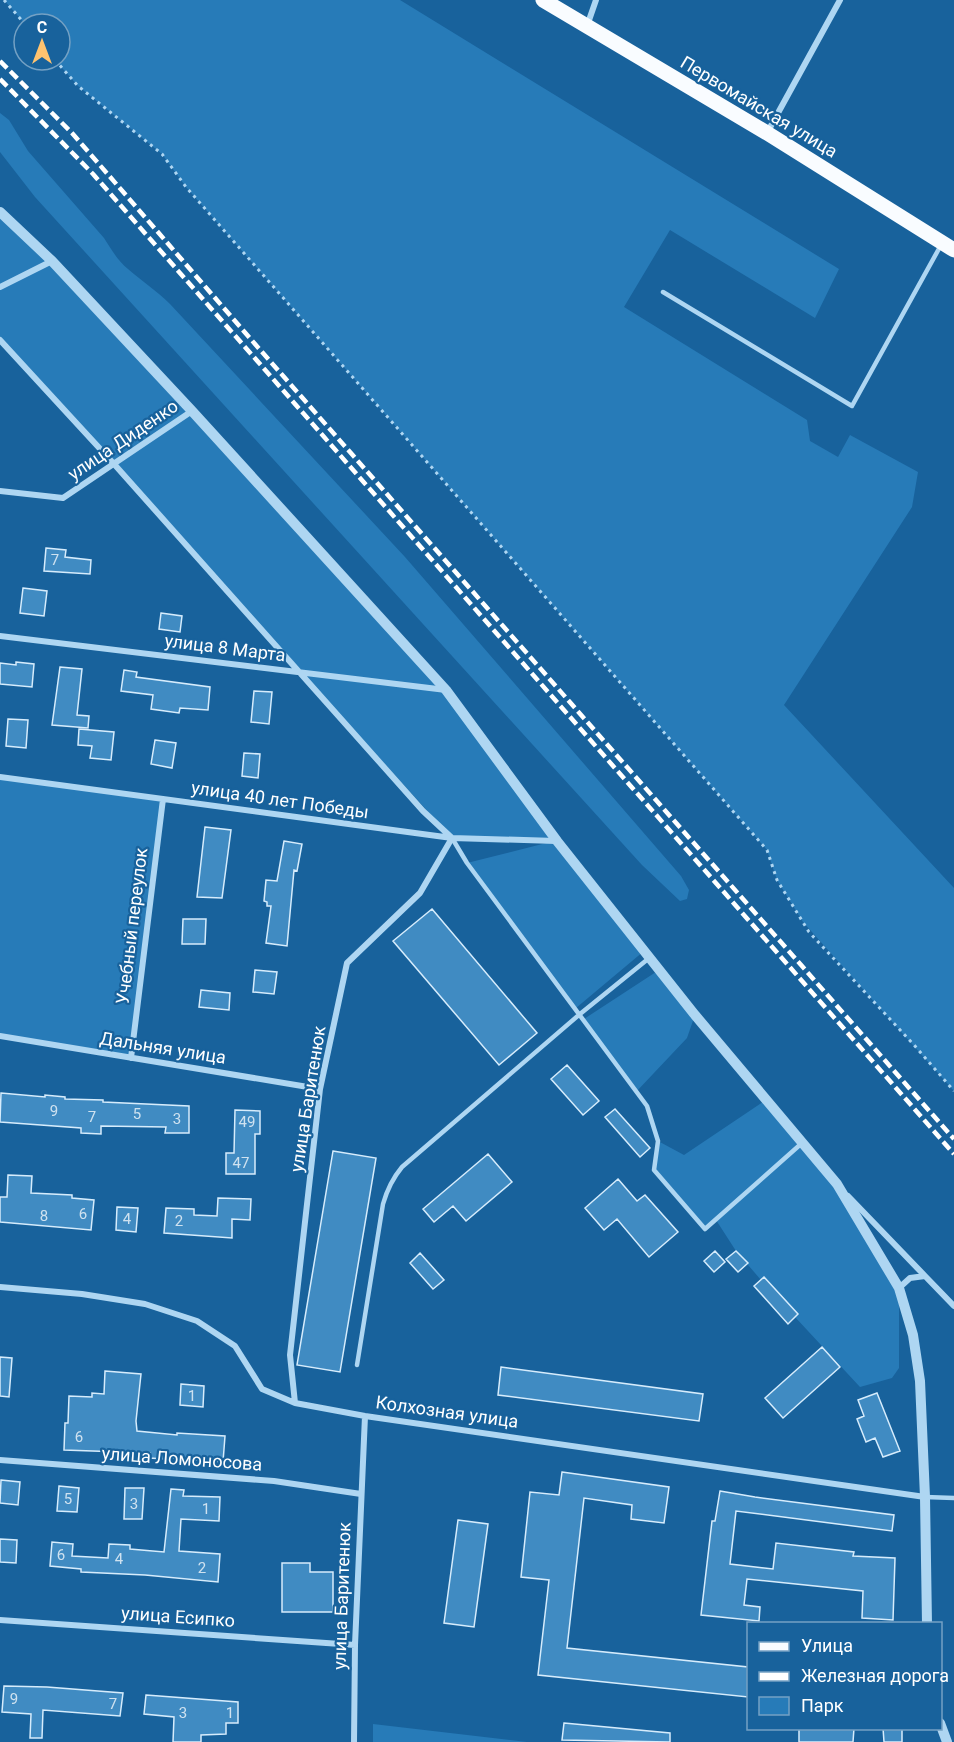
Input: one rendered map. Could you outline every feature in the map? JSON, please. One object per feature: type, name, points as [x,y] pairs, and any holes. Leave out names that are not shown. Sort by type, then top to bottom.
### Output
[{"type":"main road","name":"Первомайская улица","points":[[543,0],[766,133],[948,246]]},
{"type":"street","points":[[587,26],[596,0]]},
{"type":"street","points":[[766,133],[840,0]]},
{"type":"street","points":[[0,212],[52,261],[192,411],[446,690],[557,841],[695,1015],[837,1184],[954,1306]]},
{"type":"street","points":[[0,287],[52,261]]},
{"type":"street","points":[[0,340],[114,464],[423,811],[452,838]]},
{"type":"street","name":"улица Диденко","points":[[0,491],[63,498],[192,411]]},
{"type":"street","name":"улица 8 Марта","points":[[0,636],[446,690]]},
{"type":"street","name":"улица 40 лет Победы","points":[[0,777],[452,838],[557,841]]},
{"type":"street","name":"Учебный переулок","points":[[131,1058],[163,799]]},
{"type":"street","name":"улица Баритенюк","points":[[295,1403],[290,1355],[320,1089],[347,963],[420,893],[452,838]]},
{"type":"street","name":"Дальняя улица","points":[[0,1036],[320,1089]]},
{"type":"street","points":[[837,1184],[898,1288],[913,1335],[917,1357],[925,1497],[927,1622]]},
{"type":"street","points":[[898,1288],[910,1278],[925,1276]]},
{"type":"street","name":"Колхозная улица","points":[[0,1287],[82,1294],[145,1304],[196,1321],[235,1346],[262,1389],[295,1403],[365,1416],[925,1497]]},
{"type":"street","name":"улица Баритенюк","points":[[354,1742],[355,1645],[365,1416]]},
{"type":"street","name":"улица Ломоносова","points":[[0,1460],[274,1481],[361,1494]]},
{"type":"street","name":"улица Есипко","points":[[0,1620],[355,1645]]},
{"type":"lane","points":[[663,292],[852,405],[948,246]]},
{"type":"lane","points":[[452,838],[467,863],[647,1106],[658,1141],[654,1170],[705,1229],[802,1143]]},
{"type":"lane","points":[[357,1365],[383,1204],[394,1177],[402,1167],[580,1014],[650,957]]},
{"type":"lane","points":[[925,1497],[954,1498]]},
{"type":"path","points":[[4,0],[14,12]]},
{"type":"path","points":[[66,72],[78,86],[162,154],[186,187],[767,850],[777,880],[809,932],[954,1091]]},
{"type":"green space","points":[[4,0],[400,0],[839,269],[815,318],[670,230],[624,307],[807,420],[810,441],[838,457],[850,435],[918,472],[912,507],[784,705],[954,888],[954,1091],[803,922],[777,880],[767,850],[186,187],[162,154],[78,86],[66,72],[72,72],[72,12],[14,12]]},
{"type":"green space","points":[[0,113],[9,120],[28,151],[104,238],[121,262],[170,304],[405,557],[681,876],[689,890],[687,899],[680,901],[642,865],[35,197],[0,152]]},
{"type":"green space","points":[[0,212],[446,690],[644,951],[576,1008],[467,863],[554,841],[452,838],[0,340]]},
{"type":"green space","points":[[0,777],[163,799],[131,1058],[0,1036]]},
{"type":"green space","points":[[659,970],[695,1015],[687,1038],[636,1092],[584,1019]]},
{"type":"green space","points":[[766,1100],[837,1184],[899,1288],[899,1368],[892,1378],[860,1387],[795,1317],[798,1314],[764,1277],[761,1280],[736,1251],[716,1220],[705,1229],[655,1170],[658,1141],[684,1155]]},
{"type":"green space","points":[[373,1724],[527,1742],[373,1742]]},
{"type":"building","points":[[46,548],[66,550],[65,557],[91,560],[90,574],[44,571]]},
{"type":"building","points":[[23,588],[47,591],[44,616],[20,613]]},
{"type":"building","points":[[161,613],[182,616],[180,632],[159,629]]},
{"type":"building","points":[[16,662],[34,664],[32,687],[0,684],[0,663],[16,665]]},
{"type":"building","points":[[60,667],[82,669],[77,715],[89,716],[88,728],[52,725]]},
{"type":"building","points":[[124,670],[137,672],[136,677],[210,687],[208,710],[180,708],[179,713],[151,709],[153,695],[121,691]]},
{"type":"building","points":[[254,691],[272,692],[269,724],[251,722]]},
{"type":"building","points":[[8,719],[28,720],[26,748],[6,746]]},
{"type":"building","points":[[79,729],[114,732],[111,760],[90,758],[92,746],[78,745]]},
{"type":"building","points":[[155,740],[176,743],[172,768],[151,764]]},
{"type":"building","points":[[244,753],[260,754],[258,778],[242,776]]},
{"type":"building","points":[[205,827],[231,830],[222,898],[197,897]]},
{"type":"building","points":[[284,841],[302,844],[297,871],[294,870],[287,946],[266,943],[271,906],[267,906],[267,902],[264,901],[266,880],[277,881]]},
{"type":"building","points":[[432,909],[537,1033],[499,1065],[393,941]]},
{"type":"building","points":[[183,919],[206,919],[205,944],[182,944]]},
{"type":"building","points":[[255,970],[277,972],[274,994],[253,992]]},
{"type":"building","points":[[201,990],[230,993],[229,1010],[199,1007]]},
{"type":"building","points":[[567,1065],[599,1101],[583,1115],[551,1079]]},
{"type":"building","points":[[1,1093],[103,1100],[103,1102],[189,1106],[189,1133],[165,1133],[166,1127],[101,1126],[101,1134],[81,1133],[81,1128],[0,1122]]},
{"type":"building","points":[[615,1109],[650,1148],[640,1157],[605,1117]]},
{"type":"building","points":[[235,1110],[260,1111],[260,1134],[255,1134],[255,1174],[226,1174],[226,1153],[234,1153]]},
{"type":"building","points":[[333,1151],[376,1158],[340,1372],[297,1365]]},
{"type":"building","points":[[488,1154],[512,1182],[466,1221],[453,1206],[434,1222],[423,1209]]},
{"type":"building","points":[[8,1175],[32,1176],[31,1193],[72,1195],[72,1198],[94,1200],[91,1230],[0,1222],[0,1197],[7,1197]]},
{"type":"building","points":[[618,1179],[637,1201],[645,1195],[678,1232],[649,1257],[617,1219],[604,1230],[585,1208]]},
{"type":"building","points":[[218,1198],[251,1199],[250,1220],[232,1219],[232,1238],[164,1233],[166,1208],[194,1209],[194,1215],[217,1216]]},
{"type":"building","points":[[117,1207],[138,1208],[136,1232],[116,1230]]},
{"type":"building","points":[[715,1251],[725,1262],[714,1272],[704,1261]]},
{"type":"building","points":[[736,1251],[748,1263],[738,1272],[726,1259]]},
{"type":"building","points":[[420,1253],[444,1280],[433,1289],[410,1263]]},
{"type":"building","points":[[764,1277],[798,1314],[788,1324],[754,1286]]},
{"type":"building","points":[[822,1347],[840,1367],[783,1418],[765,1398]]},
{"type":"building","points":[[0,1357],[12,1358],[9,1397],[0,1396]]},
{"type":"building","points":[[501,1367],[703,1394],[699,1421],[498,1395]]},
{"type":"building","points":[[105,1371],[141,1374],[137,1431],[225,1436],[223,1462],[150,1458],[150,1453],[64,1450],[69,1396],[92,1397],[92,1393],[104,1394]]},
{"type":"building","points":[[181,1384],[204,1386],[203,1407],[180,1405]]},
{"type":"building","points":[[877,1393],[900,1451],[883,1457],[875,1438],[866,1442],[857,1419],[864,1416],[858,1400]]},
{"type":"building","points":[[562,1472],[669,1487],[664,1523],[631,1519],[632,1505],[584,1498],[567,1648],[747,1667],[747,1697],[538,1675],[549,1580],[521,1577],[530,1492],[559,1495]]},
{"type":"building","points":[[1,1480],[20,1482],[18,1505],[0,1503]]},
{"type":"building","points":[[59,1486],[79,1488],[77,1512],[57,1511]]},
{"type":"building","points":[[125,1488],[144,1488],[142,1519],[124,1519]]},
{"type":"building","points":[[171,1489],[184,1490],[183,1496],[220,1497],[219,1521],[181,1519],[179,1551],[220,1554],[218,1582],[81,1572],[81,1569],[50,1566],[52,1542],[73,1544],[72,1556],[108,1558],[109,1544],[130,1545],[130,1549],[164,1552]]},
{"type":"building","points":[[720,1491],[894,1515],[892,1531],[736,1511],[730,1564],[773,1569],[776,1543],[854,1552],[853,1556],[895,1558],[893,1620],[862,1618],[863,1591],[747,1579],[744,1605],[760,1607],[759,1621],[701,1615],[712,1521],[715,1521]]},
{"type":"building","points":[[458,1520],[488,1524],[474,1627],[444,1623]]},
{"type":"building","points":[[0,1539],[17,1540],[16,1563],[0,1562]]},
{"type":"building","points":[[282,1563],[310,1563],[310,1572],[333,1572],[333,1612],[282,1612]]},
{"type":"building","points":[[4,1686],[123,1693],[120,1716],[43,1710],[42,1738],[30,1738],[31,1714],[2,1712]]},
{"type":"building","points":[[146,1695],[238,1702],[238,1723],[226,1723],[226,1734],[201,1735],[201,1742],[173,1742],[174,1717],[144,1714]]},
{"type":"building","points":[[564,1723],[670,1733],[670,1742],[562,1740]]},
{"type":"building","points":[[799,1730],[854,1730],[853,1742],[799,1742]]},
{"type":"building","points":[[883,1730],[902,1730],[902,1742],[884,1742]]},
{"type":"railway","points":[[0,61],[72,133],[954,1139]]},
{"type":"railway","points":[[0,79],[93,174],[954,1154]]}]
